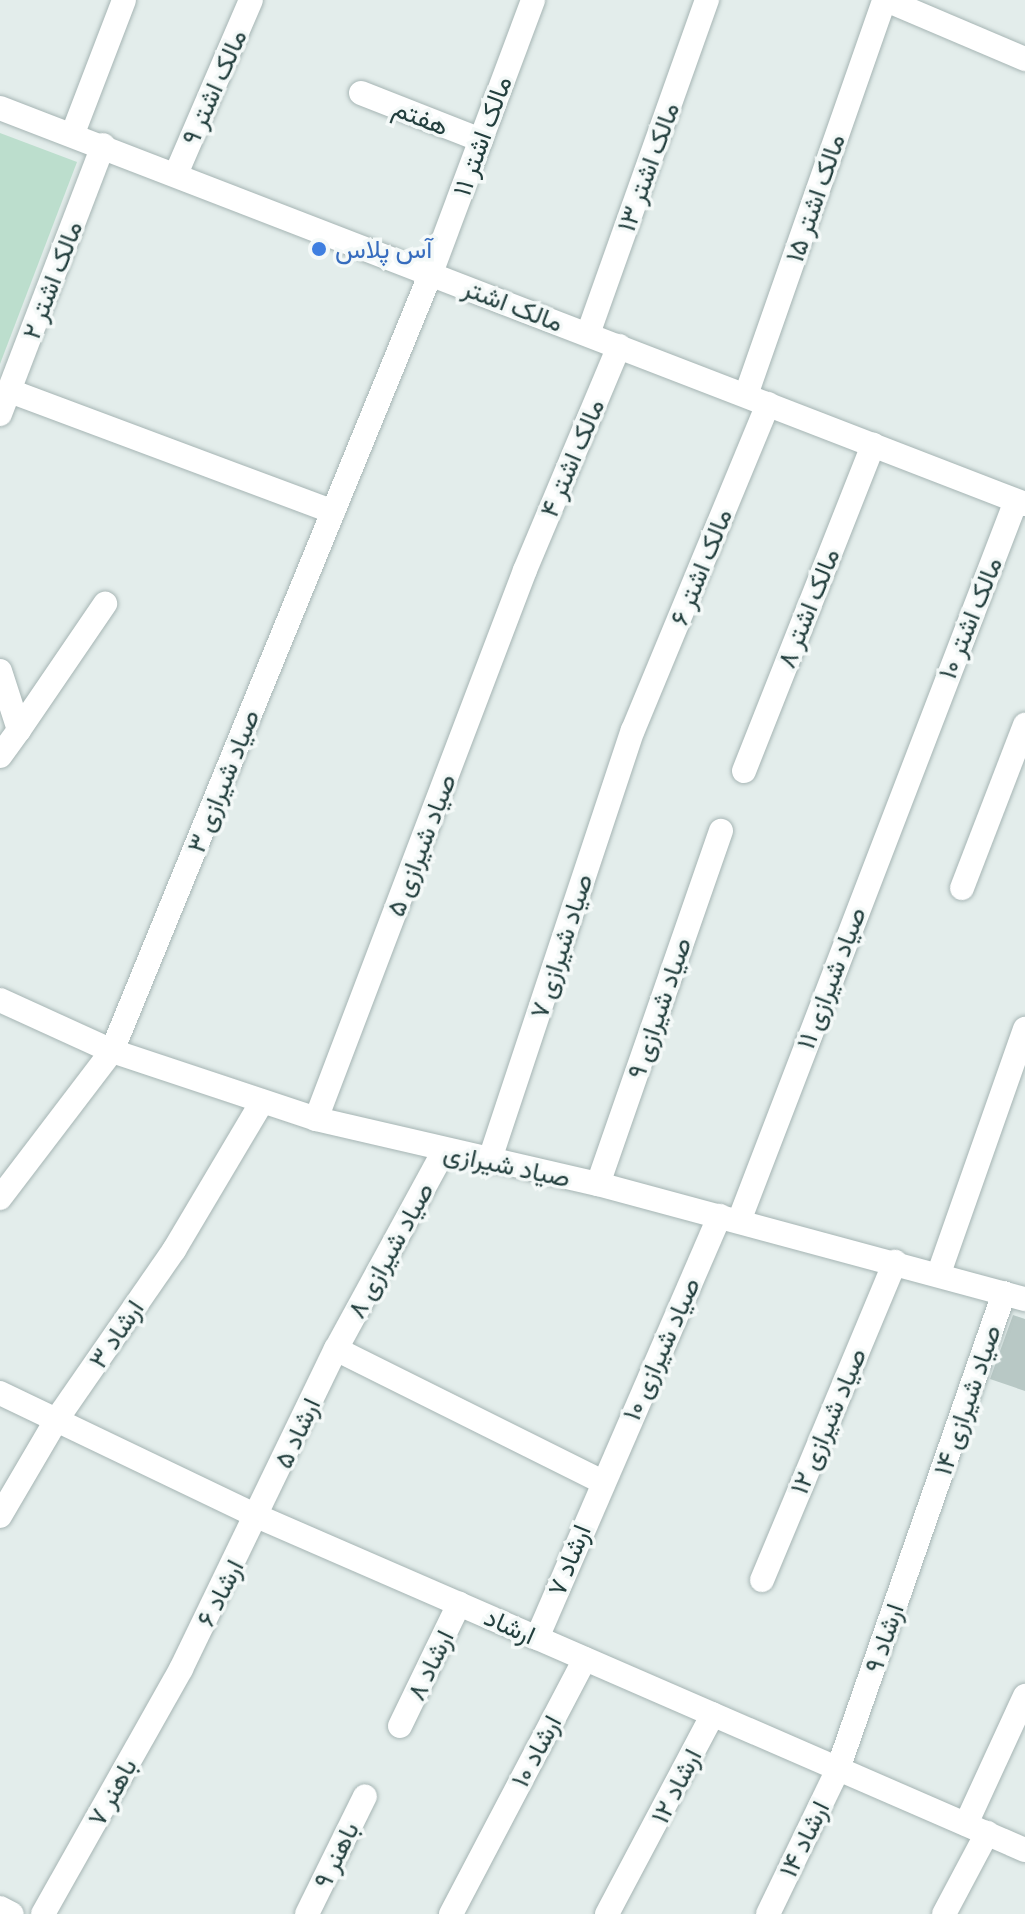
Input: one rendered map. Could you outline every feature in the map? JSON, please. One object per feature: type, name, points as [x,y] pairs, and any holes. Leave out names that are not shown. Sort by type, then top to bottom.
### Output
[{"type":"street","points":[[73,133],[124,0]]},
{"type":"street","name":"مالک اشتر ۹","points":[[176,174],[251,0]]},
{"type":"street","name":"مالک اشتر ۱۱","points":[[431,273],[533,0]]},
{"type":"street","name":"مالک اشتر ۱۳","points":[[588,334],[707,0]]},
{"type":"street","points":[[885,0],[1025,59]]},
{"type":"street","name":"مالک اشتر ۱۵","points":[[757,399],[885,0]]},
{"type":"street","name":"هفتم","points":[[361,93],[481,140]]},
{"type":"street","name":"مالک اشتر","points":[[0,108],[73,133],[1021,502]]},
{"type":"street","name":"مالک اشتر ۲","points":[[0,414],[103,145]]},
{"type":"street","points":[[10,391],[333,512],[431,273]]},
{"type":"street","name":"مالک اشتر ۴","points":[[525,570],[619,346]]},
{"type":"street","name":"مالک اشتر ۶","points":[[633,730],[757,399]]},
{"type":"street","name":"مالک اشتر ۸","points":[[744,771],[873,445]]},
{"type":"street","name":"مالک اشتر ۱۰","points":[[923,735],[1021,502]]},
{"type":"street","name":"صیاد شیرازی ۳","points":[[0,1198],[112,1051],[333,512]]},
{"type":"street","name":"صیاد شیرازی ۵","points":[[316,1119],[525,570]]},
{"type":"street","points":[[0,756],[105,604]]},
{"type":"street","points":[[0,671],[19,730]]},
{"type":"street","points":[[962,888],[1025,725]]},
{"type":"street","name":"صیاد شیرازی ۷","points":[[489,1162],[633,730]]},
{"type":"street","name":"صیاد شیرازی ۱۱","points":[[729,1218],[923,735]]},
{"type":"street","name":"صیاد شیرازی ۹","points":[[598,1184],[721,831]]},
{"type":"street","name":"صیاد شیرازی","points":[[0,1000],[112,1051],[316,1119],[489,1162],[598,1184],[939,1273],[1015,1296]]},
{"type":"street","points":[[939,1273],[1025,1029]]},
{"type":"street","name":"ارشاد ۳","points":[[0,1516],[57,1419],[174,1250],[262,1102]]},
{"type":"street","name":"صیاد شیرازی ۸","points":[[336,1349],[444,1151]]},
{"type":"street","name":"صیاد شیرازی ۱۰","points":[[601,1481],[729,1218]]},
{"type":"street","name":"صیاد شیرازی ۱۲","points":[[762,1580],[895,1262]]},
{"type":"street","name":"صیاد شیرازی ۱۴","points":[[930,1507],[1015,1296]]},
{"type":"street","points":[[336,1349],[601,1481]]},
{"type":"street","name":"ارشاد ۵","points":[[259,1517],[336,1349]]},
{"type":"street","name":"ارشاد","points":[[0,1393],[259,1517],[1025,1850]]},
{"type":"street","name":"ارشاد ۷","points":[[537,1638],[601,1481]]},
{"type":"street","name":"ارشاد ۹","points":[[838,1769],[930,1507]]},
{"type":"street","name":"ارشاد ۶","points":[[181,1669],[259,1517]]},
{"type":"street","name":"ارشاد ۸","points":[[400,1726],[459,1604]]},
{"type":"street","name":"ارشاد ۱۰","points":[[451,1914],[585,1659]]},
{"type":"street","name":"باهنر ۷","points":[[43,1914],[181,1669]]},
{"type":"street","points":[[944,1914],[1025,1696]]},
{"type":"street","name":"ارشاد ۱۲","points":[[607,1914],[713,1714]]},
{"type":"street","name":"ارشاد ۱۴","points":[[769,1912],[838,1769]]},
{"type":"street","name":"باهنر ۹","points":[[307,1914],[365,1796]]},
{"type":"street","points":[[0,1908],[12,1914]]},
{"type":"green space","points":[[0,133],[77,162],[0,364]]},
{"type":"building","points":[[1013,1315],[1025,1319],[1025,1391],[990,1379]]},
{"type":"place","name":"آس پلاس","points":[[319,249]]}]
